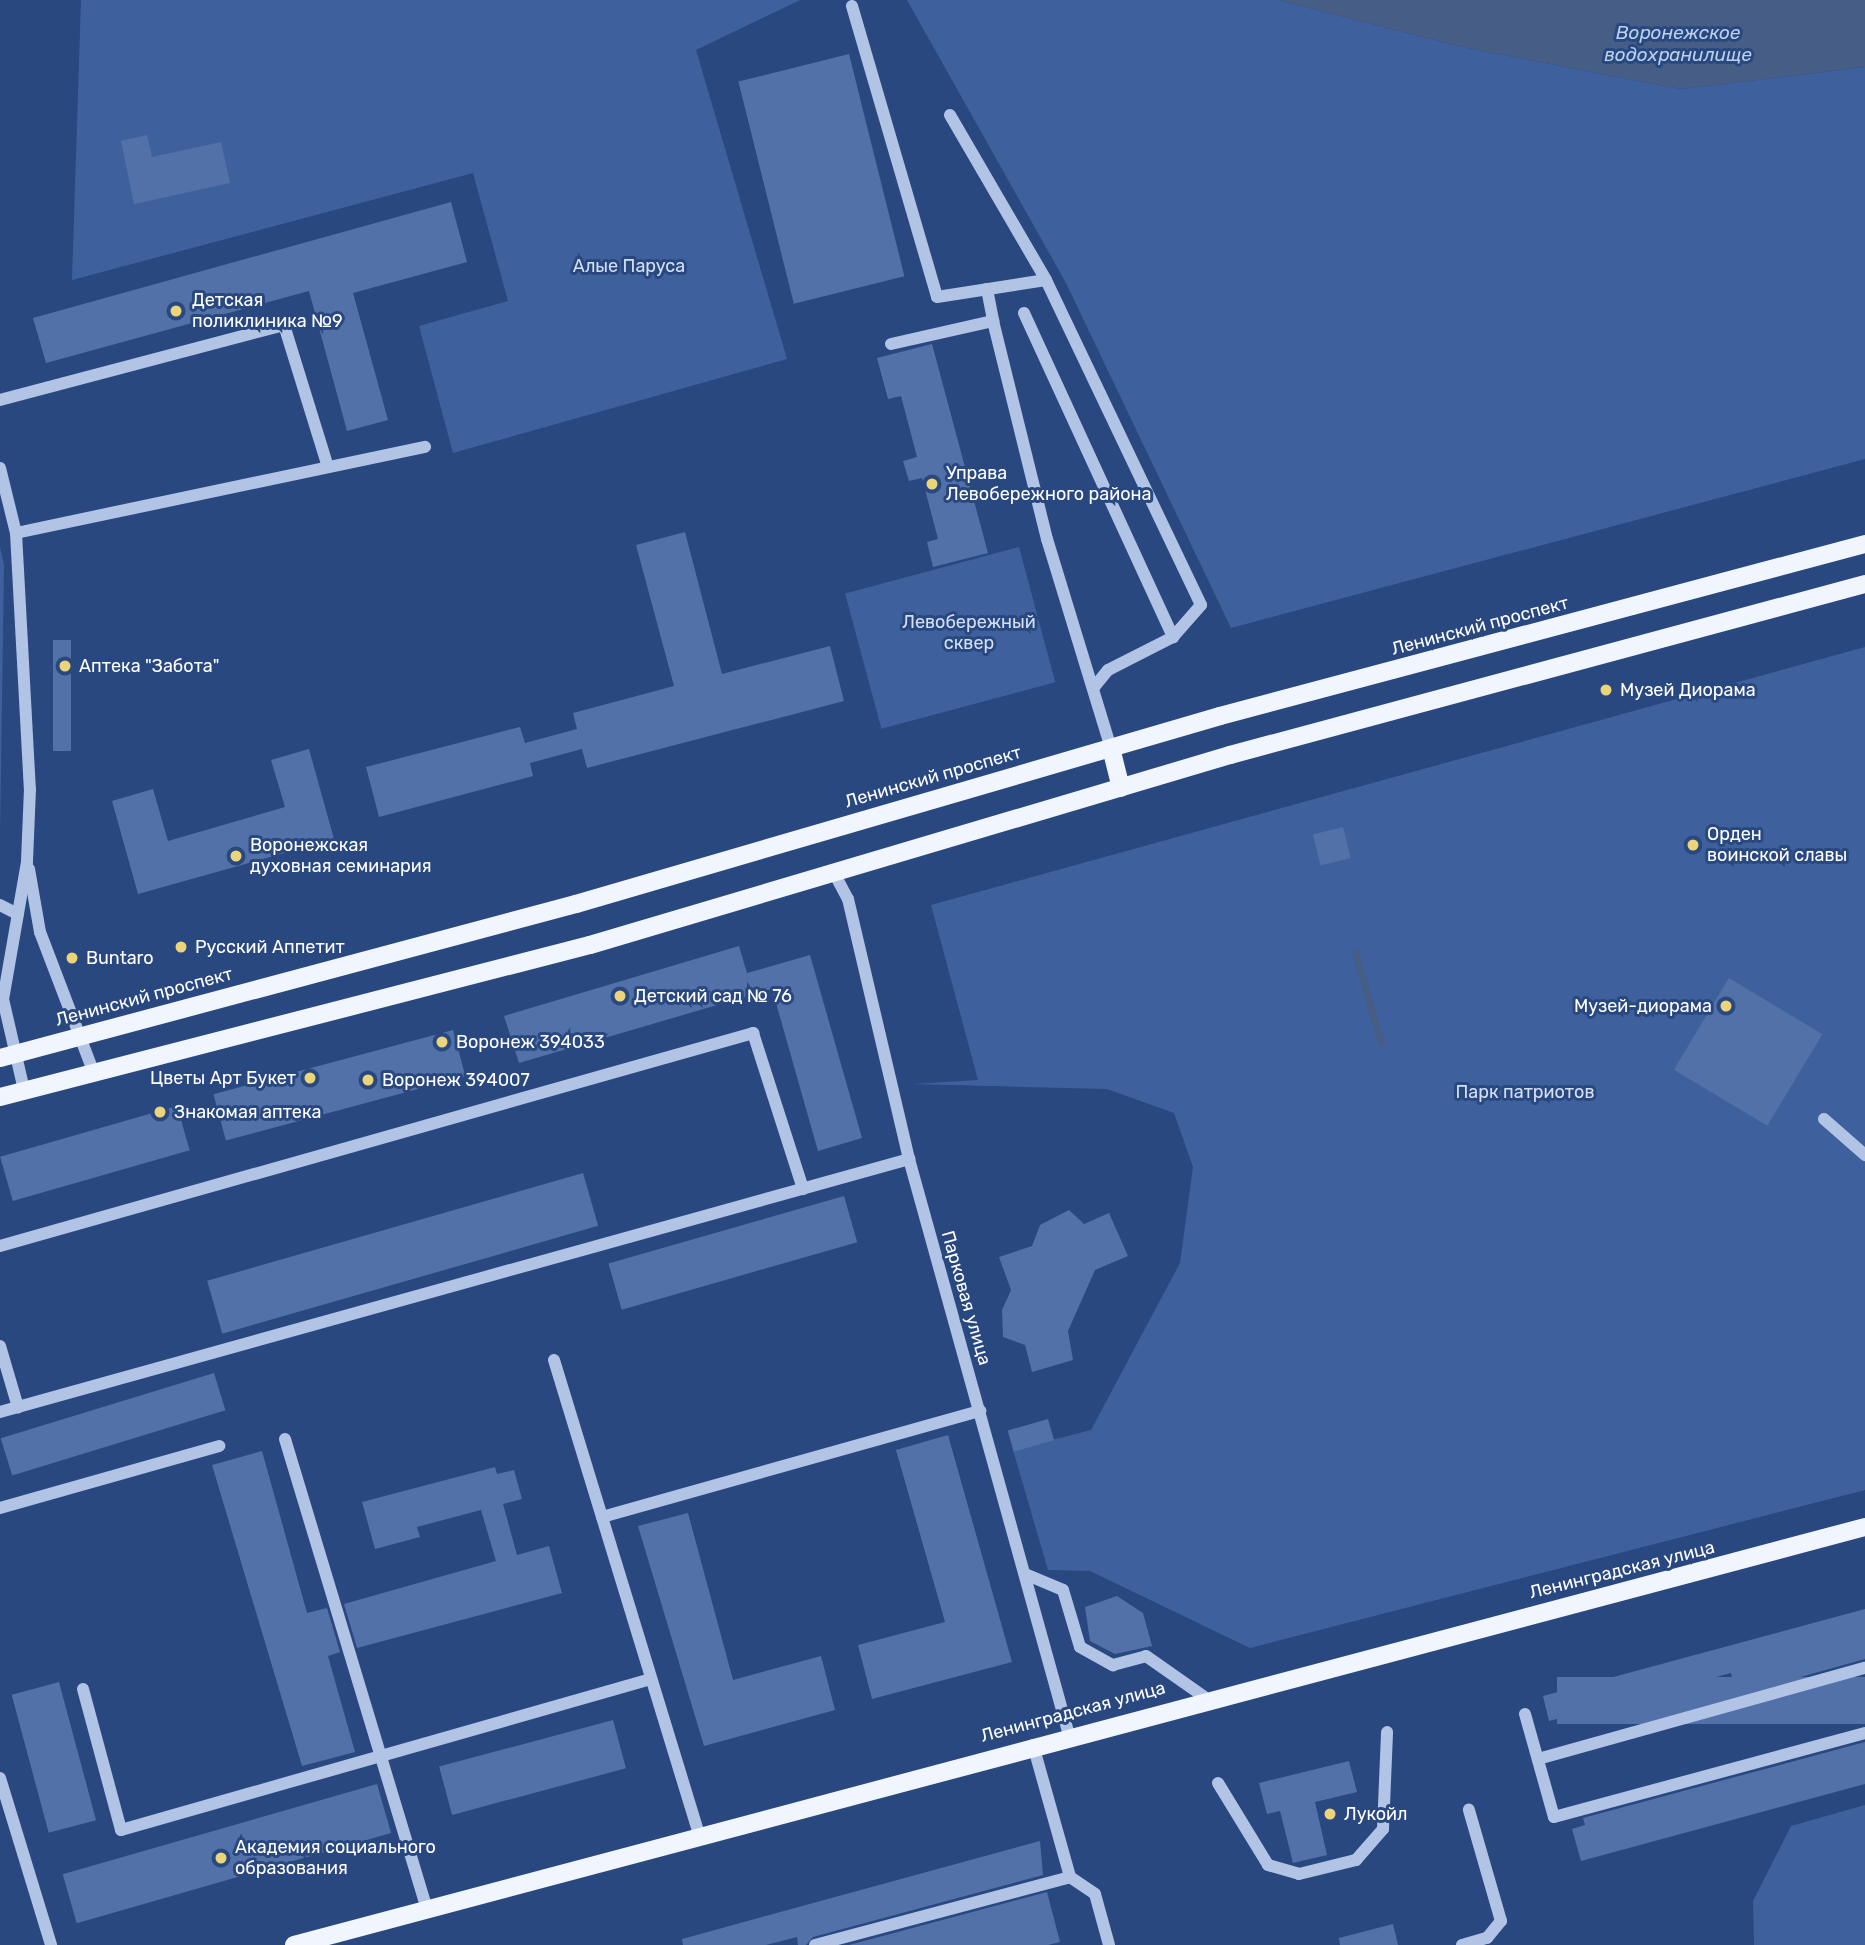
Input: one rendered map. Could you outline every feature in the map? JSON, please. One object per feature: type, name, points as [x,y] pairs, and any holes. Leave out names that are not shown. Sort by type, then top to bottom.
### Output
[{"type":"main road","name":"Ленинский проспект","points":[[7,1056],[576,904],[1111,748],[1865,544]]},
{"type":"main road","points":[[0,1097],[93,1071],[590,946],[833,871],[1121,788],[1865,584]]},
{"type":"main road","points":[[1111,748],[1121,788]]},
{"type":"main road","name":"Ленинградская улица","points":[[294,1945],[1069,1735],[1865,1527]]},
{"type":"street","points":[[852,6],[937,297],[1046,280]]},
{"type":"street","points":[[950,115],[1046,280],[1201,605],[1173,637],[1108,670],[1094,687]]},
{"type":"street","points":[[986,289],[1046,538],[1111,748]]},
{"type":"street","points":[[1024,313],[1173,637]]},
{"type":"street","points":[[891,344],[993,321]]},
{"type":"street","points":[[0,400],[284,326],[327,464]]},
{"type":"street","points":[[16,533],[327,464],[425,447]]},
{"type":"street","points":[[0,468],[16,533],[27,862],[40,932],[83,1035],[93,1071]]},
{"type":"street","points":[[24,1090],[7,1056],[3,999],[4,960],[18,915],[27,862]]},
{"type":"street","name":"Парковая улица","points":[[833,871],[848,899],[909,1159],[1069,1735]]},
{"type":"street","points":[[0,905],[18,915]]},
{"type":"street","points":[[0,1246],[753,1033],[803,1189]]},
{"type":"street","points":[[1824,1119],[1865,1155]]},
{"type":"street","points":[[0,1412],[909,1159]]},
{"type":"street","points":[[0,1346],[18,1407]]},
{"type":"street","points":[[554,1360],[699,1835]]},
{"type":"street","points":[[602,1517],[980,1411]]},
{"type":"street","points":[[285,1439],[427,1909]]},
{"type":"street","points":[[0,1508],[219,1446]]},
{"type":"street","points":[[1025,1574],[1062,1590],[1080,1647],[1114,1665],[1146,1657],[1206,1699]]},
{"type":"street","points":[[1538,1759],[1865,1668]]},
{"type":"street","points":[[83,1689],[121,1830],[652,1679]]},
{"type":"street","points":[[1525,1714],[1554,1818],[1865,1733]]},
{"type":"street","points":[[1218,1783],[1268,1865],[1299,1874],[1356,1860],[1383,1829],[1387,1732]]},
{"type":"street","points":[[1032,1745],[1070,1877],[1095,1894],[1109,1943],[1095,1945]]},
{"type":"street","points":[[0,1778],[51,1945]]},
{"type":"street","points":[[1462,1945],[1487,1938],[1501,1921],[1469,1810]]},
{"type":"street","points":[[815,1945],[1070,1877]]},
{"type":"green space","name":"Алые Паруса","points":[[81,0],[800,0],[696,50],[787,359],[453,453],[419,326],[508,301],[473,173],[72,280]]},
{"type":"green space","points":[[907,0],[1278,0],[1467,48],[1681,89],[1865,67],[1865,459],[1231,628],[1066,283]]},
{"type":"green space","points":[[0,547],[4,565],[0,834]]},
{"type":"green space","name":"Левобережный сквер","points":[[1019,547],[1055,682],[881,729],[845,594]]},
{"type":"green space","name":"Парк патриотов","points":[[1865,647],[1865,1490],[1250,1648],[1090,1571],[1048,1570],[1013,1450],[1091,1430],[1180,1263],[1193,1167],[1174,1113],[1107,1089],[913,1084],[978,1080],[931,905]]},
{"type":"green space","points":[[1865,1805],[1865,1945],[1754,1945],[1753,1901],[1791,1826]]},
{"type":"water","name":"Воронежское водохранилище","points":[[1278,0],[1865,0],[1865,67],[1681,89],[1467,48]]},
{"type":"building","points":[[849,54],[904,276],[794,304],[738,82]]},
{"type":"building","points":[[147,135],[152,157],[221,142],[230,183],[134,204],[121,141]]},
{"type":"building","points":[[451,202],[467,262],[353,293],[388,420],[347,431],[309,291],[46,363],[33,318]]},
{"type":"building","points":[[932,344],[988,553],[933,567],[927,542],[938,539],[922,478],[909,481],[903,461],[917,457],[901,396],[888,399],[877,358]]},
{"type":"building","points":[[685,532],[722,674],[830,646],[844,701],[587,768],[582,749],[530,763],[533,776],[379,817],[366,767],[520,727],[525,743],[577,729],[573,713],[674,686],[636,545]]},
{"type":"building","points":[[53,640],[71,640],[71,751],[53,751]]},
{"type":"building","points":[[309,749],[334,839],[138,894],[112,801],[153,789],[168,841],[285,807],[271,760]]},
{"type":"building","points":[[1343,827],[1351,858],[1321,866],[1313,834]]},
{"type":"building","points":[[739,946],[747,973],[810,955],[862,1138],[818,1151],[772,989],[519,1063],[504,1016]]},
{"type":"building","points":[[1729,978],[1822,1034],[1767,1126],[1674,1070]]},
{"type":"building","points":[[453,1030],[465,1076],[226,1141],[213,1094]]},
{"type":"building","points":[[177,1106],[190,1150],[13,1201],[0,1157]]},
{"type":"building","points":[[583,1173],[598,1226],[222,1334],[207,1281]]},
{"type":"building","points":[[844,1196],[857,1242],[622,1310],[608,1264]]},
{"type":"building","points":[[1069,1210],[1084,1224],[1109,1213],[1128,1256],[1095,1270],[1068,1331],[1073,1360],[1032,1372],[1025,1345],[1003,1337],[1002,1310],[1011,1290],[999,1257],[1032,1246],[1040,1225]]},
{"type":"building","points":[[214,1373],[225,1410],[12,1475],[1,1438]]},
{"type":"building","points":[[1048,1419],[1054,1440],[1014,1452],[1008,1431]]},
{"type":"building","points":[[948,1435],[1012,1662],[872,1699],[858,1645],[945,1622],[896,1450]]},
{"type":"building","points":[[262,1451],[307,1613],[327,1608],[340,1652],[328,1656],[355,1752],[302,1766],[212,1465]]},
{"type":"building","points":[[495,1467],[497,1474],[514,1470],[522,1499],[503,1504],[517,1555],[549,1546],[562,1593],[357,1648],[344,1604],[496,1561],[481,1510],[417,1527],[420,1537],[375,1549],[362,1502]]},
{"type":"building","points":[[688,1513],[733,1680],[821,1656],[835,1710],[704,1746],[638,1526]]},
{"type":"building","points":[[1117,1596],[1143,1613],[1152,1646],[1115,1654],[1090,1641],[1085,1607]]},
{"type":"building","points":[[1865,1609],[1865,1659],[1736,1695],[1731,1673],[1549,1721],[1543,1696]]},
{"type":"building","points":[[1557,1677],[1865,1677],[1865,1724],[1557,1724]]},
{"type":"building","points":[[59,1682],[96,1820],[49,1833],[12,1695]]},
{"type":"building","points":[[613,1720],[626,1768],[452,1815],[439,1767]]},
{"type":"building","points":[[1865,1742],[1865,1784],[1581,1861],[1572,1829],[1585,1825],[1583,1818]]},
{"type":"building","points":[[1349,1761],[1357,1792],[1315,1802],[1327,1855],[1293,1863],[1280,1811],[1267,1814],[1259,1783]]},
{"type":"building","points":[[377,1784],[391,1833],[77,1923],[63,1874]]},
{"type":"building","points":[[1040,1841],[1043,1875],[813,1937],[806,1945],[798,1945],[797,1937],[766,1945],[683,1945],[682,1939]]},
{"type":"building","points":[[1047,1892],[1060,1942],[1048,1945],[849,1945]]},
{"type":"building","points":[[1393,1924],[1398,1945],[1340,1945],[1339,1938]]},
{"type":"waterway","points":[[1355,952],[1381,1043]]},
{"type":"place","name":"Детская поликлиника №9","points":[[176,311]]},
{"type":"place","name":"Управа Левобережного района","points":[[932,484]]},
{"type":"place","name":"Аптека \"Забота\"","points":[[65,666]]},
{"type":"place","name":"Музей Диорама","points":[[1606,690]]},
{"type":"place","name":"Орден воинской славы","points":[[1693,845]]},
{"type":"place","name":"Воронежская духовная семинария","points":[[236,856]]},
{"type":"place","name":"Русский Аппетит","points":[[181,947]]},
{"type":"place","name":"Buntaro","points":[[72,958]]},
{"type":"place","name":"Детский сад № 76","points":[[620,996]]},
{"type":"place","name":"Музей-диорама","points":[[1726,1006]]},
{"type":"place","name":"Воронеж 394033","points":[[442,1042]]},
{"type":"place","name":"Цветы Арт Букет","points":[[310,1078]]},
{"type":"place","name":"Воронеж 394007","points":[[368,1080]]},
{"type":"place","name":"Знакомая аптека","points":[[160,1112]]},
{"type":"place","name":"Лукойл","points":[[1330,1814]]},
{"type":"place","name":"Академия социального образования","points":[[221,1858]]}]
